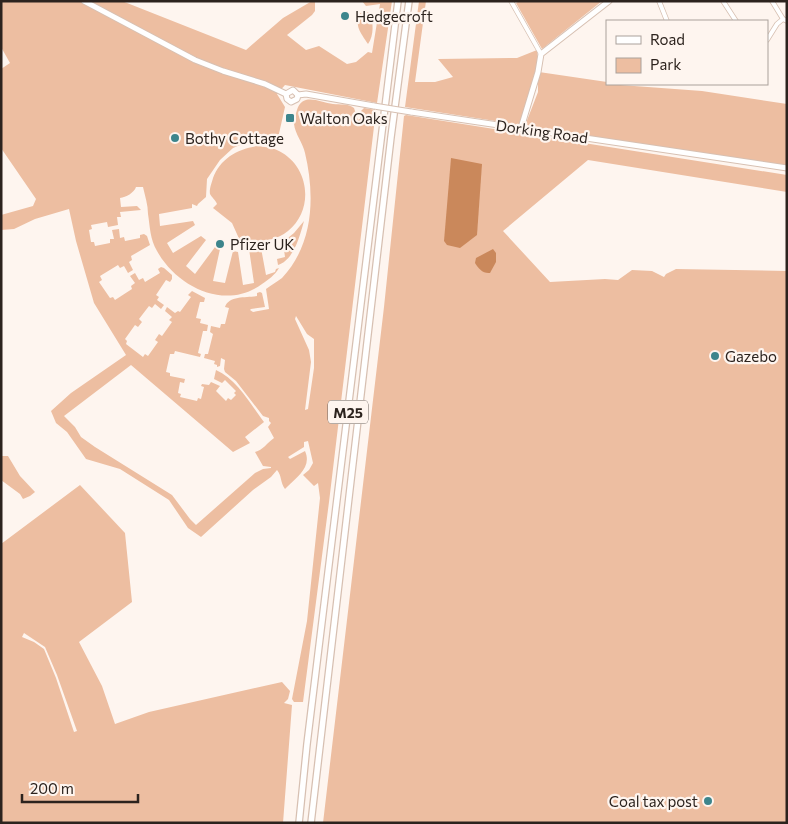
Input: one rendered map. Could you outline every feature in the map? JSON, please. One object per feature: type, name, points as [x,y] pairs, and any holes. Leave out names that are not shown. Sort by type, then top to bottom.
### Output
[{"type":"highway","name":"M25","points":[[299,823],[307,744],[398,1]]},
{"type":"highway","name":"M25","points":[[311,823],[391,137],[409,1]]},
{"type":"main road","points":[[84,1],[195,60],[264,84],[286,94],[287,99],[291,102],[297,100],[298,95],[293,90],[286,94]]},
{"type":"main road","points":[[521,128],[538,72],[541,54],[608,1]]},
{"type":"main road","name":"Dorking Road","points":[[298,95],[306,94],[411,112],[787,168]]},
{"type":"street","points":[[511,1],[541,54]]},
{"type":"street","points":[[659,1],[667,20]]},
{"type":"street","points":[[723,1],[725,9],[735,20]]},
{"type":"street","points":[[769,41],[777,24],[785,20],[772,1]]},
{"type":"green space","points":[[1,1],[122,1],[246,50],[283,18],[315,1],[315,11],[312,15],[287,35],[306,50],[319,46],[347,64],[356,62],[368,52],[372,53],[380,4],[366,6],[362,1],[392,1],[377,103],[285,85],[277,94],[285,107],[276,142],[270,145],[252,143],[233,148],[220,160],[207,179],[206,197],[197,206],[192,204],[192,208],[159,214],[160,226],[193,221],[195,225],[167,243],[173,253],[201,236],[206,240],[186,266],[195,274],[215,247],[220,249],[213,281],[225,283],[233,251],[238,252],[243,285],[254,283],[249,249],[261,248],[266,275],[275,272],[279,268],[267,281],[248,292],[218,295],[203,291],[177,275],[166,264],[153,242],[143,187],[136,187],[130,194],[120,198],[121,207],[137,206],[141,210],[120,212],[121,217],[117,217],[118,225],[108,227],[107,222],[91,225],[92,229],[89,230],[91,242],[94,242],[95,246],[110,243],[110,239],[114,239],[112,230],[119,229],[120,238],[124,237],[125,241],[140,238],[140,235],[144,234],[147,236],[150,245],[131,256],[132,260],[129,262],[133,270],[128,273],[124,266],[120,268],[118,265],[100,276],[102,280],[99,282],[110,298],[113,297],[115,300],[132,289],[131,286],[135,283],[130,276],[135,273],[139,280],[143,278],[145,282],[160,273],[158,269],[161,267],[172,275],[170,282],[166,280],[156,295],[159,297],[157,300],[164,305],[161,309],[155,304],[152,308],[149,306],[139,319],[142,322],[138,327],[135,325],[125,339],[127,341],[126,344],[143,357],[145,354],[148,356],[158,342],[155,340],[159,334],[162,336],[172,322],[169,320],[172,317],[165,311],[167,307],[175,313],[180,312],[191,297],[188,295],[192,291],[205,298],[204,302],[200,302],[196,318],[201,319],[200,323],[208,325],[207,331],[203,331],[198,353],[201,354],[200,357],[175,351],[174,354],[170,354],[166,372],[170,373],[170,376],[185,379],[184,383],[180,382],[178,393],[181,394],[180,397],[197,401],[198,398],[201,399],[204,387],[201,386],[202,384],[209,385],[211,382],[220,386],[216,391],[226,401],[228,398],[231,400],[236,395],[234,393],[236,391],[225,380],[222,383],[214,379],[216,370],[224,374],[243,393],[264,422],[245,437],[250,443],[233,452],[131,365],[64,416],[75,427],[81,437],[172,495],[196,525],[255,473],[271,468],[263,466],[255,452],[263,448],[274,438],[268,427],[271,423],[269,418],[263,416],[236,381],[225,372],[225,360],[221,358],[220,366],[217,367],[214,364],[215,361],[204,358],[205,354],[208,354],[213,334],[210,332],[211,326],[220,328],[221,324],[225,324],[229,308],[225,307],[230,300],[257,296],[257,293],[260,292],[262,293],[265,307],[250,310],[253,312],[269,309],[266,289],[282,278],[293,265],[306,235],[311,202],[305,153],[294,122],[299,104],[303,101],[312,100],[349,105],[354,108],[358,120],[360,119],[360,112],[364,108],[376,110],[303,702],[294,702],[292,699],[307,621],[320,498],[318,483],[314,486],[303,475],[313,463],[308,441],[304,442],[304,447],[288,457],[290,459],[305,451],[307,462],[303,471],[285,489],[277,470],[201,537],[188,528],[169,500],[120,469],[86,459],[67,432],[56,423],[51,411],[71,393],[126,355],[94,303],[69,209],[35,219],[14,229],[1,230],[1,215],[33,206],[36,199],[1,148],[1,69],[10,63],[1,47]],"holes":[[[296,316],[307,334],[314,339],[314,368],[308,409],[305,410],[311,362],[309,350],[295,319]]]},
{"type":"green space","points":[[419,1],[426,1],[415,82],[435,82],[453,77],[438,59],[517,58],[537,50],[539,72],[606,82],[606,85],[702,91],[787,104],[787,167],[529,127],[526,123],[538,92],[538,75],[522,125],[405,107]]},
{"type":"green space","points":[[520,1],[602,1],[542,49],[516,3]]},
{"type":"green space","points":[[369,12],[373,28],[368,44],[359,29],[358,18],[360,13]]},
{"type":"green space","points":[[404,116],[787,175],[787,192],[588,160],[503,231],[550,282],[618,280],[632,270],[652,271],[664,277],[676,269],[787,271],[787,823],[323,823],[384,307]]},
{"type":"green space","points":[[257,146],[276,150],[289,158],[297,167],[305,188],[305,200],[297,222],[288,231],[277,238],[241,243],[232,223],[213,208],[217,204],[210,194],[210,188],[216,171],[225,160],[236,152]]},
{"type":"green space","points":[[304,221],[292,253],[284,262],[278,265],[277,259],[285,257],[283,242]]},
{"type":"green space","points":[[1,456],[8,456],[20,476],[35,492],[23,499],[20,494],[1,480]]},
{"type":"green space","points":[[80,485],[125,533],[132,602],[79,642],[102,686],[115,724],[149,712],[282,682],[290,691],[288,699],[284,703],[292,705],[283,823],[1,823],[1,544]],"holes":[[[24,633],[45,647],[57,675],[77,731],[74,732],[44,649],[22,637]]]},
{"type":"shaded area","points":[[451,158],[482,164],[477,235],[460,248],[447,245],[444,241]]},
{"type":"shaded area","points":[[493,249],[496,253],[496,262],[490,273],[485,273],[475,263],[476,258]]},
{"type":"place","name":"Hedgecroft","points":[[345,16]]},
{"type":"place","name":"Walton Oaks","points":[[290,118]]},
{"type":"place","name":"Bothy Cottage","points":[[175,138]]},
{"type":"place","name":"Pfizer UK","points":[[220,244]]},
{"type":"place","name":"Gazebo","points":[[715,356]]},
{"type":"place","name":"Coal tax post","points":[[708,801]]}]
